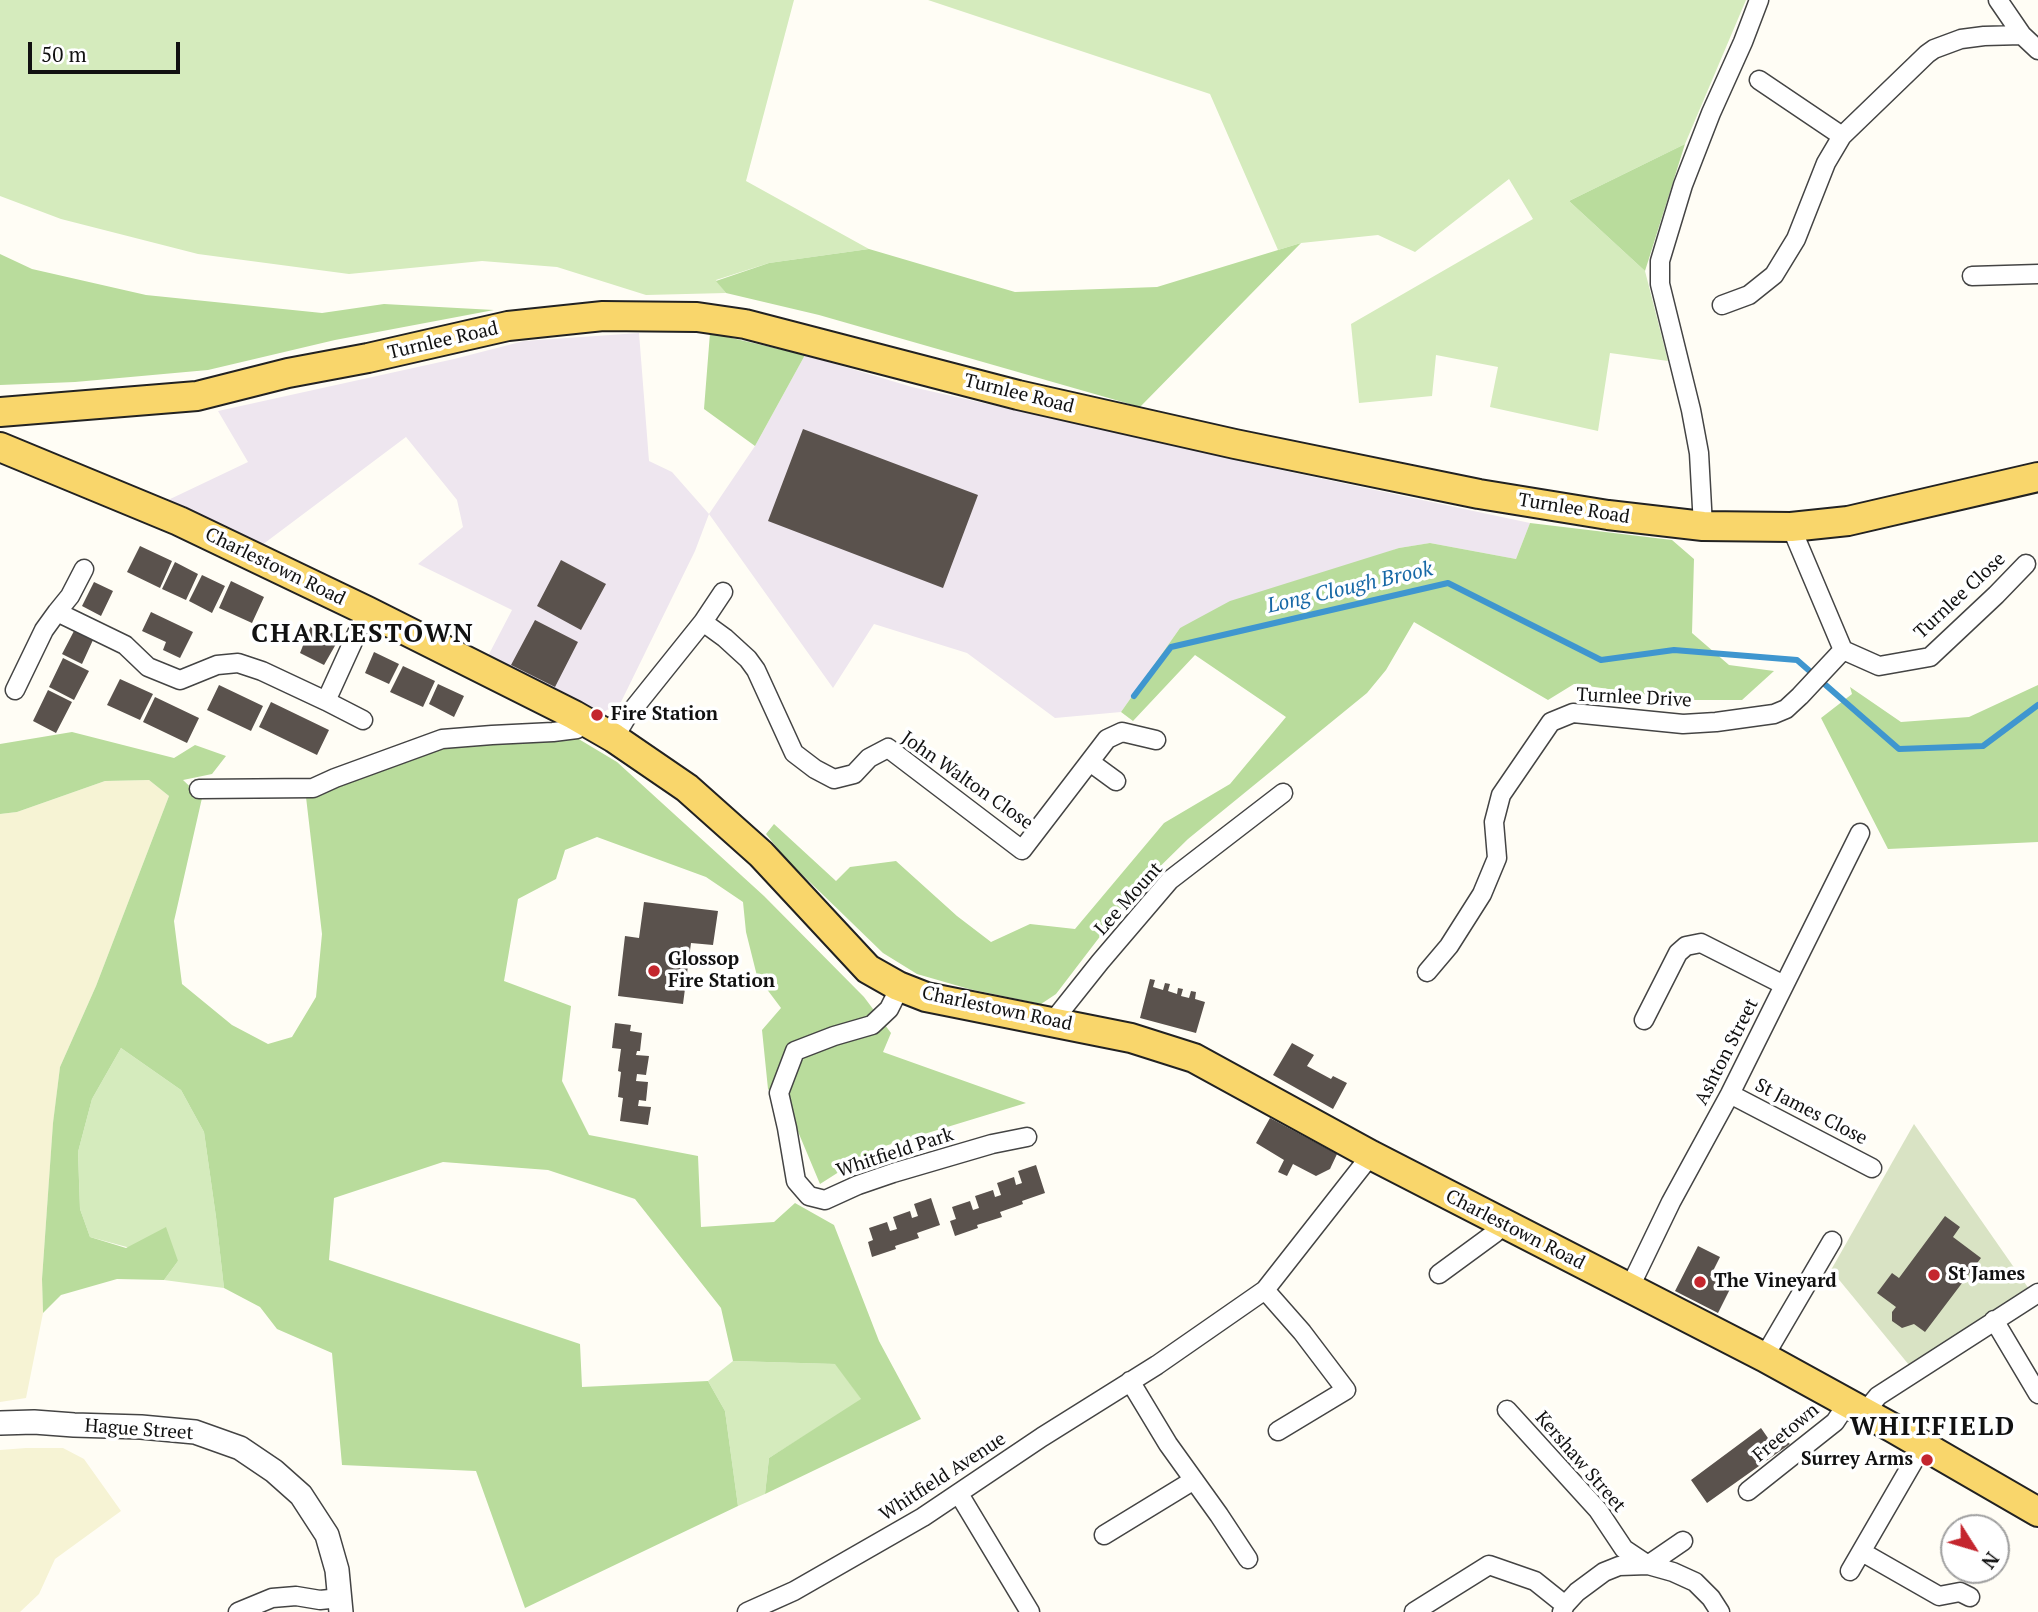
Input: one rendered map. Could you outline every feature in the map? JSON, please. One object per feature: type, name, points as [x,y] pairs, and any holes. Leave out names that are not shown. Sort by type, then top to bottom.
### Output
[{"type":"main road","name":"Turnlee Road","points":[[0,412],[197,396],[288,373],[509,326],[603,316],[697,317],[746,324],[1018,395],[1379,474],[1608,515],[1703,526],[1791,527],[1848,521],[2038,477]]},
{"type":"main road","name":"Charlestown Road","points":[[0,446],[179,521],[366,611],[614,738],[687,788],[761,853],[868,970],[898,986],[926,997],[1131,1038],[1194,1058],[1371,1155],[1764,1357],[2038,1512]]},
{"type":"street","points":[[1703,526],[1699,453],[1660,284],[1660,261],[1683,185],[1759,0]]},
{"type":"street","points":[[1998,0],[2022,35],[2038,51]]},
{"type":"street","points":[[1722,305],[1749,295],[1774,275],[1796,239],[1826,163],[1842,136],[1934,49],[1961,39],[2022,35]]},
{"type":"street","points":[[1759,80],[1842,136]]},
{"type":"street","points":[[1972,276],[2038,274]]},
{"type":"street","points":[[1791,527],[1843,650]]},
{"type":"street","name":"Turnlee Close","points":[[1843,650],[1879,666],[1930,657],[2025,564]]},
{"type":"street","points":[[15,690],[44,631],[70,596],[83,569]]},
{"type":"street","points":[[614,738],[626,718],[703,622],[723,592]]},
{"type":"street","points":[[326,701],[366,611]]},
{"type":"street","points":[[57,612],[125,645],[148,667],[180,680],[217,665],[238,663],[262,671],[363,720]]},
{"type":"street","name":"John Walton Close","points":[[703,622],[748,659],[757,670],[794,753],[815,769],[834,779],[854,774],[870,758],[888,748],[1022,850],[1107,739],[1122,732],[1156,740]]},
{"type":"street","name":"Turnlee Drive","points":[[1427,972],[1449,946],[1482,894],[1497,858],[1494,821],[1501,795],[1551,722],[1573,713],[1683,724],[1774,714],[1786,709],[1843,650]]},
{"type":"street","points":[[198,789],[313,788],[442,739],[553,732],[577,729],[586,722]]},
{"type":"street","points":[[1090,762],[1116,780]]},
{"type":"street","name":"Lee Mount","points":[[1053,1021],[1170,880],[1283,793]]},
{"type":"street","name":"Ashton Street","points":[[1629,1289],[1860,833]]},
{"type":"street","points":[[1644,1020],[1678,953],[1686,946],[1701,943],[1784,985]]},
{"type":"street","name":"Whitfield Park","points":[[898,986],[889,1009],[872,1025],[834,1035],[795,1051],[779,1093],[796,1181],[809,1196],[825,1200],[893,1173],[992,1144],[1027,1137]]},
{"type":"street","name":"St James Close","points":[[1730,1094],[1872,1167]]},
{"type":"street","name":"Whitfield Avenue","points":[[747,1612],[777,1606],[923,1517],[1265,1290],[1371,1155]]},
{"type":"street","points":[[1439,1274],[1495,1233],[1503,1222]]},
{"type":"street","points":[[1764,1357],[1832,1241]]},
{"type":"street","points":[[1265,1290],[1302,1332],[1346,1390],[1278,1431]]},
{"type":"street","name":"Freetown","points":[[1748,1491],[1835,1422],[2038,1293]]},
{"type":"street","points":[[1994,1320],[2038,1394]]},
{"type":"street","points":[[1130,1381],[1168,1444],[1248,1559]]},
{"type":"street","name":"Kershaw Street","points":[[1507,1410],[1598,1510],[1624,1549],[1648,1565],[1695,1582],[1720,1612]]},
{"type":"street","name":"Hague Street","points":[[0,1423],[34,1422],[168,1430],[195,1433],[240,1448],[274,1471],[301,1495],[327,1535],[337,1570],[341,1605]]},
{"type":"street","points":[[1850,1572],[1923,1445]]},
{"type":"street","points":[[1104,1535],[1194,1480]]},
{"type":"street","points":[[959,1494],[1030,1612]]},
{"type":"street","points":[[1414,1612],[1489,1565],[1535,1581],[1563,1608],[1577,1592],[1604,1572],[1619,1566],[1648,1565],[1682,1541]]},
{"type":"street","points":[[1862,1552],[1940,1596],[1960,1592],[1970,1597]]},
{"type":"street","points":[[238,1612],[272,1598],[296,1596],[341,1605]]},
{"type":"shaded area","points":[[639,333],[649,461],[672,472],[709,514],[695,551],[621,702],[602,713],[488,656],[512,610],[418,564],[463,527],[457,500],[406,437],[258,548],[166,501],[248,462],[218,411],[524,341]]},
{"type":"shaded area","points":[[805,355],[912,387],[1530,523],[1516,559],[1430,543],[1399,548],[1180,628],[1121,712],[1055,718],[967,653],[874,624],[833,688],[709,514],[755,446]]},
{"type":"shaded area","points":[[149,780],[169,796],[96,986],[60,1067],[53,1124],[42,1279],[43,1313],[26,1398],[0,1402],[0,814],[17,812],[105,781]]},
{"type":"shaded area","points":[[63,1448],[84,1459],[121,1511],[55,1559],[39,1594],[20,1612],[0,1612],[0,1450]]},
{"type":"green space","points":[[0,0],[794,0],[746,181],[869,249],[769,263],[716,280],[726,293],[646,295],[557,267],[482,261],[349,274],[198,254],[61,219],[0,196]]},
{"type":"green space","points":[[928,0],[1746,0],[1685,144],[1569,201],[1645,271],[1668,361],[1610,353],[1598,431],[1490,407],[1498,367],[1436,355],[1432,396],[1359,403],[1351,324],[1533,219],[1509,179],[1415,252],[1378,235],[1301,243],[1278,250],[1210,94]]},
{"type":"green space","points":[[1685,144],[1645,271],[1569,201]]},
{"type":"green space","points":[[1301,243],[1140,407],[819,315],[726,293],[716,281],[769,263],[869,249],[1015,292],[1157,287]]},
{"type":"green space","points":[[0,254],[32,269],[146,295],[322,313],[384,304],[494,310],[335,340],[208,370],[75,382],[0,385]]},
{"type":"green space","points":[[710,333],[805,355],[755,446],[704,409]]},
{"type":"green space","points":[[1530,523],[1672,540],[1694,559],[1692,633],[1729,665],[1774,671],[1742,700],[1684,700],[1574,684],[1548,700],[1414,622],[1386,670],[1367,693],[1188,839],[1134,892],[1056,994],[1041,1004],[969,989],[917,974],[883,953],[786,859],[766,834],[774,824],[836,881],[850,867],[896,861],[957,916],[991,942],[1030,924],[1075,929],[1164,823],[1230,784],[1286,717],[1195,655],[1133,721],[1121,712],[1180,628],[1230,601],[1399,548],[1430,543],[1516,559]]},
{"type":"green space","points":[[2038,685],[2038,842],[1888,849],[1821,718],[1852,694],[1850,687],[1901,722],[1969,717]]},
{"type":"green space","points":[[72,732],[174,758],[195,745],[226,756],[212,774],[183,780],[202,798],[174,921],[182,984],[232,1025],[268,1044],[292,1037],[316,997],[322,934],[306,797],[328,792],[340,779],[453,743],[572,735],[617,762],[764,896],[864,997],[891,1033],[883,1052],[1026,1103],[875,1149],[820,1184],[794,1122],[768,1089],[762,1030],[781,1008],[757,976],[746,932],[743,902],[706,877],[597,837],[565,850],[556,879],[518,899],[504,981],[571,1006],[562,1081],[589,1135],[698,1156],[701,1227],[774,1222],[795,1203],[834,1225],[879,1341],[921,1419],[765,1494],[769,1458],[861,1399],[835,1364],[733,1361],[721,1308],[635,1199],[548,1170],[443,1162],[334,1198],[329,1260],[580,1344],[582,1387],[708,1381],[725,1411],[738,1506],[525,1608],[476,1471],[342,1465],[332,1353],[277,1329],[260,1307],[224,1288],[204,1132],[181,1090],[121,1048],[92,1099],[78,1152],[80,1209],[90,1237],[126,1248],[166,1227],[178,1261],[164,1280],[117,1279],[61,1295],[43,1313],[42,1279],[53,1123],[60,1067],[96,986],[169,796],[149,780],[105,781],[17,812],[0,814],[0,744]]},
{"type":"green space","points":[[121,1048],[181,1090],[204,1132],[224,1288],[164,1280],[178,1261],[90,1237],[80,1209],[78,1152],[92,1099]]},
{"type":"green space","points":[[1914,1124],[2029,1289],[1909,1365],[1831,1270]]},
{"type":"green space","points":[[733,1361],[836,1364],[862,1400],[769,1458],[765,1494],[738,1506],[725,1411],[708,1381]]},
{"type":"building","points":[[803,429],[978,495],[943,588],[768,521]]},
{"type":"building","points":[[140,546],[172,561],[160,588],[127,572]]},
{"type":"building","points":[[561,560],[606,584],[581,630],[537,606]]},
{"type":"building","points":[[175,562],[198,574],[186,600],[162,589]]},
{"type":"building","points":[[202,575],[225,586],[212,613],[189,601]]},
{"type":"building","points":[[231,581],[264,597],[252,623],[219,608]]},
{"type":"building","points":[[94,582],[113,591],[101,616],[82,606]]},
{"type":"building","points":[[151,612],[193,632],[180,658],[163,650],[166,642],[142,631]]},
{"type":"building","points":[[535,620],[578,642],[555,687],[511,665]]},
{"type":"building","points":[[312,623],[340,637],[324,665],[300,653]]},
{"type":"building","points":[[74,631],[93,640],[82,664],[62,654]]},
{"type":"building","points":[[374,652],[399,664],[389,684],[365,673]]},
{"type":"building","points":[[63,658],[89,671],[74,700],[49,687]]},
{"type":"building","points":[[403,666],[435,681],[423,707],[390,692]]},
{"type":"building","points":[[120,679],[153,694],[140,720],[107,705]]},
{"type":"building","points":[[438,684],[464,696],[454,717],[429,704]]},
{"type":"building","points":[[219,685],[263,706],[251,731],[207,710]]},
{"type":"building","points":[[48,690],[72,702],[56,733],[33,721]]},
{"type":"building","points":[[155,697],[199,718],[187,743],[143,722]]},
{"type":"building","points":[[271,702],[329,730],[317,755],[259,727]]},
{"type":"building","name":"Glossop Fire Station","points":[[644,902],[718,911],[713,945],[691,943],[683,1004],[618,996],[625,936],[639,938]]},
{"type":"building","points":[[1150,979],[1155,980],[1153,987],[1163,990],[1165,983],[1170,984],[1168,991],[1177,994],[1178,988],[1183,989],[1181,996],[1189,998],[1191,991],[1196,992],[1195,999],[1205,1002],[1196,1033],[1140,1018]]},
{"type":"building","points":[[615,1023],[631,1025],[630,1031],[642,1033],[640,1051],[637,1051],[636,1055],[649,1056],[646,1075],[637,1074],[636,1081],[648,1082],[646,1101],[639,1100],[638,1106],[651,1107],[648,1125],[620,1121],[623,1098],[618,1097],[621,1072],[618,1071],[621,1049],[612,1048]]},
{"type":"building","points":[[1292,1043],[1314,1055],[1307,1066],[1331,1079],[1333,1076],[1347,1083],[1333,1109],[1273,1075]]},
{"type":"building","points":[[1270,1118],[1337,1154],[1330,1169],[1316,1176],[1293,1164],[1287,1176],[1278,1172],[1284,1160],[1256,1143]]},
{"type":"building","points":[[1036,1165],[1045,1193],[1000,1212],[1002,1217],[955,1236],[950,1221],[956,1219],[952,1207],[970,1201],[973,1210],[979,1208],[975,1196],[993,1190],[995,1197],[1001,1195],[997,1183],[1014,1177],[1016,1185],[1022,1183],[1018,1171]]},
{"type":"building","points":[[931,1198],[940,1225],[917,1233],[919,1238],[895,1246],[896,1249],[872,1257],[868,1242],[873,1240],[869,1228],[887,1222],[890,1231],[897,1229],[893,1217],[910,1211],[912,1218],[918,1216],[914,1204]]},
{"type":"building","name":"St James","points":[[1945,1216],[1960,1227],[1953,1237],[1981,1258],[1925,1332],[1914,1324],[1902,1328],[1892,1321],[1892,1312],[1896,1307],[1877,1293],[1892,1273],[1899,1278]]},
{"type":"building","name":"The Vineyard","points":[[1698,1246],[1720,1257],[1710,1277],[1731,1287],[1718,1313],[1675,1291]]},
{"type":"building","points":[[1761,1428],[1770,1441],[1781,1437],[1790,1444],[1707,1503],[1691,1480]]},
{"type":"waterway","name":"Long Clough Brook","points":[[1134,696],[1171,647],[1448,583],[1601,660],[1674,650],[1797,660],[1899,749],[1983,746],[2038,705]]},
{"type":"place","name":"Fire Station","points":[[597,715]]},
{"type":"place","name":"Glossop Fire Station","points":[[654,971]]},
{"type":"place","name":"St James","points":[[1934,1275]]},
{"type":"place","name":"The Vineyard","points":[[1700,1282]]},
{"type":"place","name":"Surrey Arms","points":[[1927,1460]]},
{"type":"district","name":"CHARLESTOWN","points":[[363,635]]},
{"type":"district","name":"WHITFIELD","points":[[1933,1428]]}]
